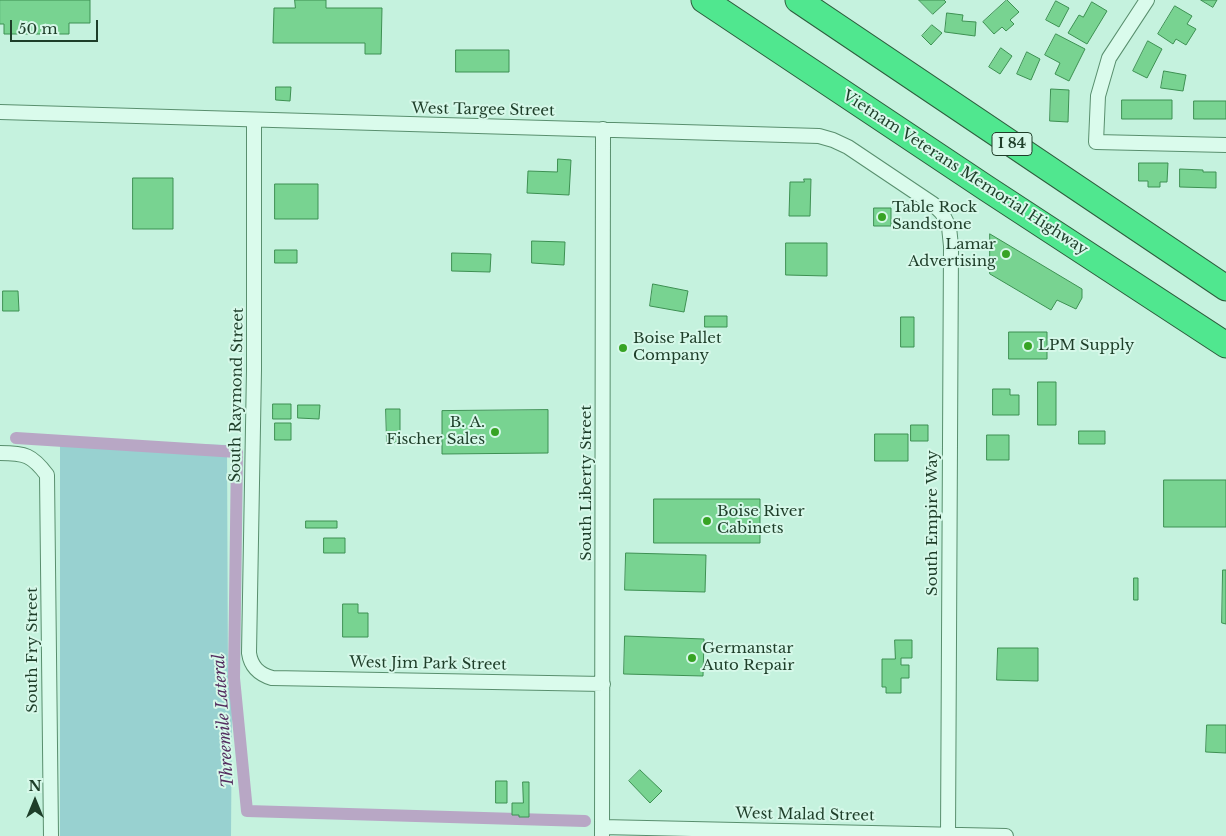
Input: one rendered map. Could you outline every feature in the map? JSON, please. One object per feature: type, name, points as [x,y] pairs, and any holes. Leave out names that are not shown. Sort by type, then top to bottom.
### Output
[{"type":"highway","name":"Vietnam Veterans Memorial Highway","points":[[704,0],[986,188],[1226,344]]},
{"type":"highway","name":"I 84","points":[[798,0],[1226,288]]},
{"type":"street","points":[[1147,0],[1109,58],[1098,96],[1096,142],[1226,145]]},
{"type":"street","name":"West Targee Street","points":[[0,112],[819,136],[834,140],[848,147],[922,196],[942,213]]},
{"type":"street","name":"South Raymond Street","points":[[254,120],[254,370],[249,653],[250,661],[255,669]]},
{"type":"street","name":"South Liberty Street","points":[[602,832],[604,129]]},
{"type":"street","name":"South Empire Way","points":[[942,213],[949,226],[951,246],[948,835]]},
{"type":"street","name":"South Fry Street","points":[[0,453],[30,456],[47,475],[51,836]]},
{"type":"street","name":"West Jim Park Street","points":[[255,669],[262,675],[272,678],[603,684]]},
{"type":"street","name":"West Malad Street","points":[[602,832],[1006,836]]},
{"type":"shaded area","points":[[60,441],[227,445],[228,684],[232,700],[231,836],[60,836]]},
{"type":"building","points":[[0,0],[90,0],[90,23],[69,23],[69,34],[4,34],[4,24],[0,24]]},
{"type":"building","points":[[295,0],[326,0],[326,8],[382,8],[381,54],[365,54],[365,43],[273,43],[274,8],[295,8]]},
{"type":"building","points":[[919,0],[944,0],[946,2],[933,14]]},
{"type":"building","points":[[1007,0],[1019,12],[1010,20],[1014,24],[1006,31],[1002,27],[994,34],[983,22]]},
{"type":"building","points":[[1201,0],[1217,0],[1213,7]]},
{"type":"building","points":[[1056,1],[1069,8],[1059,27],[1046,20]]},
{"type":"building","points":[[1092,2],[1107,11],[1087,44],[1068,33],[1079,15],[1083,17]]},
{"type":"building","points":[[1175,6],[1192,16],[1187,24],[1196,29],[1186,45],[1176,39],[1173,44],[1158,34]]},
{"type":"building","points":[[947,13],[963,15],[962,21],[976,22],[975,36],[945,32]]},
{"type":"building","points":[[932,25],[942,33],[931,45],[922,36]]},
{"type":"building","points":[[1056,34],[1085,49],[1069,81],[1055,74],[1060,63],[1045,55]]},
{"type":"building","points":[[1148,41],[1162,49],[1147,78],[1133,71]]},
{"type":"building","points":[[1001,48],[1012,56],[1000,74],[989,67]]},
{"type":"building","points":[[456,50],[509,50],[509,72],[456,72]]},
{"type":"building","points":[[1027,52],[1040,59],[1031,80],[1017,74]]},
{"type":"building","points":[[1164,71],[1186,75],[1183,91],[1161,88]]},
{"type":"building","points":[[276,87],[291,87],[290,101],[276,100]]},
{"type":"building","points":[[1051,89],[1069,90],[1068,122],[1050,121]]},
{"type":"building","points":[[1122,100],[1172,100],[1172,119],[1122,119]]},
{"type":"building","points":[[1194,101],[1226,101],[1226,119],[1194,119]]},
{"type":"building","points":[[558,159],[571,160],[569,195],[527,193],[528,171],[557,172]]},
{"type":"building","points":[[1139,163],[1168,163],[1167,182],[1160,182],[1160,187],[1148,187],[1148,181],[1139,181]]},
{"type":"building","points":[[1180,169],[1216,172],[1216,188],[1180,187]]},
{"type":"building","points":[[133,178],[173,178],[173,229],[133,229]]},
{"type":"building","points":[[804,179],[811,179],[810,216],[789,216],[790,182],[804,182]]},
{"type":"building","points":[[275,184],[318,184],[318,219],[275,219]]},
{"type":"building","name":"Table Rock Sandstone","points":[[874,208],[891,208],[891,226],[874,226]]},
{"type":"building","name":"Lamar Advertising","points":[[990,234],[1082,289],[1082,298],[1076,309],[1057,300],[1051,310],[990,274]]},
{"type":"building","points":[[532,241],[565,242],[564,265],[532,263]]},
{"type":"building","points":[[786,243],[827,243],[827,276],[786,275]]},
{"type":"building","points":[[275,250],[297,250],[297,263],[275,263]]},
{"type":"building","points":[[452,253],[491,254],[490,272],[452,271]]},
{"type":"building","points":[[653,284],[688,291],[684,312],[650,306]]},
{"type":"building","points":[[3,291],[18,291],[19,311],[3,311]]},
{"type":"building","points":[[705,316],[727,316],[727,327],[705,327]]},
{"type":"building","points":[[901,317],[914,317],[914,347],[901,347]]},
{"type":"building","name":"LPM Supply","points":[[1009,332],[1047,332],[1047,359],[1009,359]]},
{"type":"building","points":[[1038,382],[1056,382],[1056,425],[1038,425]]},
{"type":"building","points":[[993,389],[1010,389],[1010,395],[1019,395],[1019,415],[993,415]]},
{"type":"building","points":[[273,404],[291,404],[291,419],[273,419]]},
{"type":"building","points":[[298,405],[320,405],[319,419],[298,418]]},
{"type":"building","points":[[386,409],[400,409],[400,442],[387,442]]},
{"type":"building","name":"B. A. Fischer Sales","points":[[548,410],[548,453],[442,454],[442,411]]},
{"type":"building","points":[[275,423],[291,423],[291,440],[275,440]]},
{"type":"building","points":[[911,425],[928,425],[928,441],[911,441]]},
{"type":"building","points":[[1079,431],[1105,431],[1105,444],[1079,444]]},
{"type":"building","points":[[875,434],[908,434],[908,461],[875,461]]},
{"type":"building","points":[[987,435],[1009,435],[1009,460],[987,460]]},
{"type":"building","points":[[1164,480],[1226,480],[1226,527],[1164,527]]},
{"type":"building","name":"Boise River Cabinets","points":[[654,499],[760,499],[760,543],[654,543]]},
{"type":"building","points":[[306,521],[337,521],[337,528],[306,528]]},
{"type":"building","points":[[324,538],[345,538],[345,553],[324,553]]},
{"type":"building","points":[[626,553],[706,555],[705,592],[625,590]]},
{"type":"building","points":[[1223,570],[1226,570],[1226,624],[1222,623]]},
{"type":"building","points":[[1134,578],[1138,578],[1138,600],[1134,600]]},
{"type":"building","points":[[343,604],[358,604],[358,613],[368,613],[368,637],[343,637]]},
{"type":"building","points":[[625,636],[704,639],[703,676],[624,674]]},
{"type":"building","points":[[895,640],[912,640],[912,658],[901,658],[901,665],[909,665],[909,678],[901,678],[901,693],[886,693],[886,687],[882,687],[882,659],[895,659]]},
{"type":"building","points":[[998,648],[1038,648],[1038,681],[997,680]]},
{"type":"building","points":[[1207,725],[1226,725],[1226,753],[1206,752]]},
{"type":"building","points":[[640,770],[662,791],[650,803],[629,781]]},
{"type":"building","points":[[496,781],[507,781],[507,803],[496,803]]},
{"type":"building","points":[[523,782],[529,782],[529,817],[512,815],[512,803],[523,803]]},
{"type":"waterway","name":"Threemile Lateral","points":[[16,438],[237,452],[234,678],[247,811],[585,821]]},
{"type":"place","name":"Table Rock Sandstone","points":[[882,217]]},
{"type":"place","name":"Lamar Advertising","points":[[1006,254]]},
{"type":"place","name":"LPM Supply","points":[[1028,346]]},
{"type":"place","name":"Boise Pallet Company","points":[[623,348]]},
{"type":"place","name":"B. A. Fischer Sales","points":[[495,432]]},
{"type":"place","name":"Boise River Cabinets","points":[[707,521]]},
{"type":"place","name":"Germanstar Auto Repair","points":[[692,658]]}]
